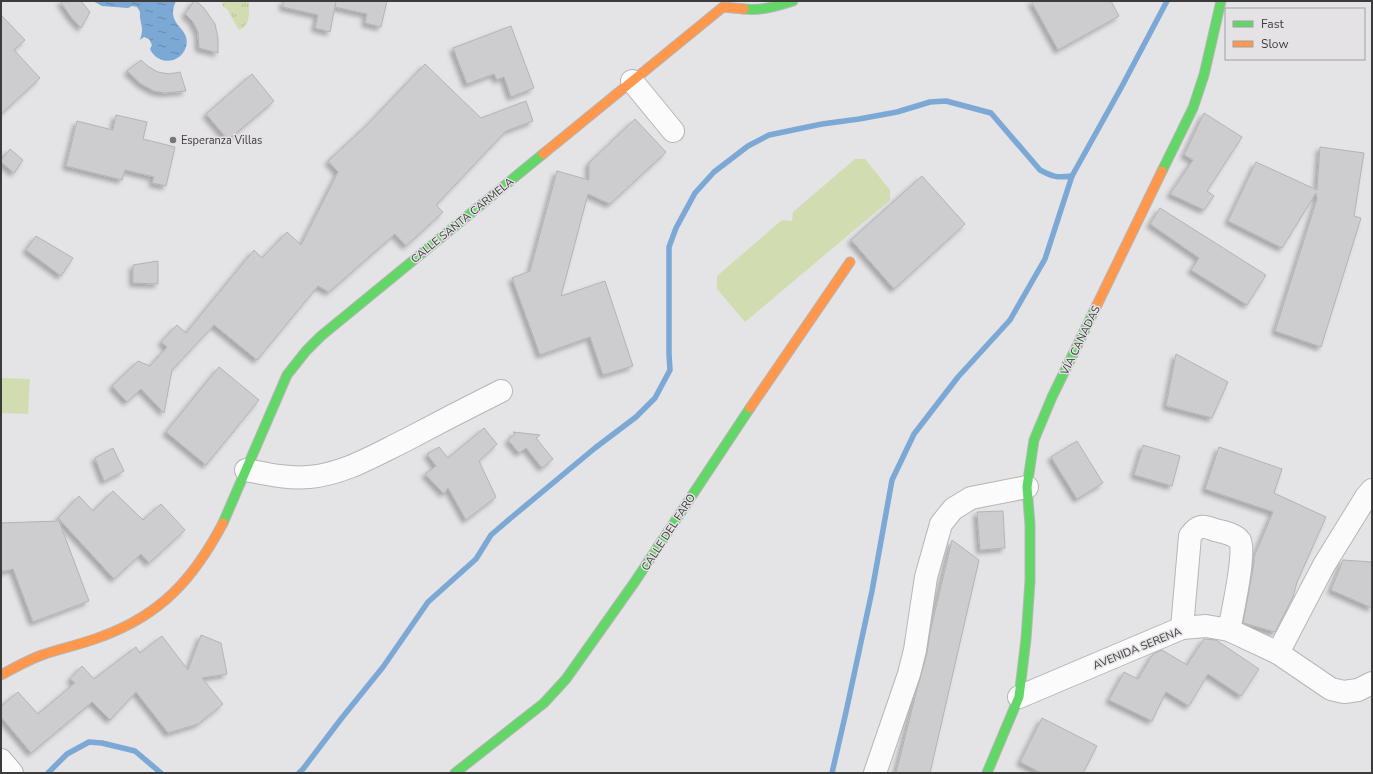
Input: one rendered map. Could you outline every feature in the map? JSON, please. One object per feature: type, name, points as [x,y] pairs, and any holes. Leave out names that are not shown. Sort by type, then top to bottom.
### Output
[{"type":"street","name":"CALLE SANTA CARMELA","points":[[1,675],[29,660],[47,653],[110,634],[144,617],[169,599],[188,580],[214,541],[287,375],[316,341],[632,81],[722,4],[754,10],[773,7],[793,1]]},
{"type":"street","name":"VÍA CANADAS","points":[[987,773],[1020,697],[1030,581],[1030,525],[1027,487],[1034,440],[1052,396],[1193,108],[1204,75],[1221,1]]},
{"type":"street","points":[[632,81],[673,130]]},
{"type":"street","name":"CALLE DEL FARO","points":[[455,773],[544,703],[566,679],[634,583],[753,403],[850,262]]},
{"type":"street","points":[[246,470],[282,477],[296,478],[317,476],[346,469],[501,391]]},
{"type":"street","points":[[875,773],[909,674],[915,650],[926,577],[941,524],[953,509],[971,498],[1027,487]]},
{"type":"street","points":[[1278,653],[1324,565],[1366,497],[1372,490]]},
{"type":"street","points":[[1182,628],[1190,536],[1195,529],[1204,526],[1236,537],[1241,542],[1242,551],[1229,630]]},
{"type":"street","name":"AVENIDA SERENA","points":[[1020,697],[1182,628],[1206,626],[1229,630],[1278,653],[1331,689],[1344,692],[1358,690],[1372,683]]},
{"type":"street","points":[[1,760],[12,773]]},
{"type":"green space","points":[[222,1],[249,1],[249,14],[246,25],[243,28],[238,29],[228,10],[223,6]]},
{"type":"green space","points":[[855,159],[865,159],[890,190],[890,200],[745,322],[717,289],[717,276],[782,220],[792,221],[793,212]]},
{"type":"green space","points":[[1,378],[30,379],[28,414],[1,413]]},
{"type":"water","points":[[93,1],[176,1],[173,9],[173,16],[187,40],[183,53],[174,60],[168,61],[158,58],[150,49],[152,45],[149,39],[144,37],[140,40],[142,28],[140,12],[137,7],[132,6],[128,8],[102,6]]},
{"type":"building","points":[[60,1],[81,1],[90,12],[81,28],[71,17]]},
{"type":"building","points":[[194,1],[204,8],[215,24],[218,38],[218,53],[199,48],[198,32],[193,22],[185,14]]},
{"type":"building","points":[[283,1],[336,1],[330,32],[315,28],[318,15],[283,7]]},
{"type":"building","points":[[336,1],[387,1],[381,27],[365,23],[367,14],[335,7]]},
{"type":"building","points":[[1031,1],[1111,1],[1119,16],[1058,50]]},
{"type":"building","points":[[1,15],[25,40],[14,50],[40,78],[1,114]]},
{"type":"building","points":[[511,26],[534,88],[511,97],[504,77],[497,80],[494,74],[467,84],[453,48]]},
{"type":"building","points":[[141,60],[158,72],[169,74],[180,72],[186,91],[164,93],[154,91],[141,84],[127,71]]},
{"type":"building","points":[[425,64],[481,118],[526,101],[533,121],[506,131],[436,205],[443,212],[406,246],[395,234],[329,292],[318,286],[257,360],[214,325],[172,370],[164,413],[141,389],[127,402],[112,386],[138,361],[150,366],[167,347],[161,342],[177,325],[186,333],[254,250],[262,258],[287,232],[301,245],[338,172],[328,161],[368,124]]},
{"type":"building","points":[[252,74],[274,101],[228,140],[206,114]]},
{"type":"building","points":[[1204,113],[1242,137],[1207,191],[1214,196],[1204,210],[1170,194],[1193,160],[1184,155]]},
{"type":"building","points":[[116,115],[147,122],[143,139],[175,147],[166,186],[152,183],[154,177],[125,170],[122,180],[66,166],[77,121],[113,130]]},
{"type":"building","points":[[635,119],[666,152],[610,204],[588,194],[561,296],[605,281],[633,366],[603,375],[590,337],[540,355],[512,278],[530,271],[557,171],[589,180],[589,163]]},
{"type":"building","points":[[1320,147],[1364,153],[1354,216],[1361,218],[1321,347],[1275,331],[1317,199],[1316,193],[1282,248],[1228,221],[1256,162],[1317,190]]},
{"type":"building","points":[[10,149],[23,160],[14,173],[1,162]]},
{"type":"building","points":[[922,176],[965,224],[894,289],[851,240]]},
{"type":"building","points":[[1160,208],[1266,275],[1247,305],[1191,270],[1199,258],[1150,224]]},
{"type":"building","points":[[36,236],[73,258],[61,276],[26,250]]},
{"type":"building","points":[[158,261],[158,284],[133,283],[133,265]]},
{"type":"building","points":[[1176,354],[1228,382],[1212,418],[1166,406]]},
{"type":"building","points":[[219,367],[259,400],[206,465],[166,432]]},
{"type":"building","points":[[484,428],[497,444],[479,461],[496,497],[466,520],[448,488],[444,494],[425,474],[436,466],[427,454],[439,447],[448,458]]},
{"type":"building","points":[[513,432],[540,435],[536,438],[553,459],[542,468],[526,448],[519,453],[508,440],[515,434]]},
{"type":"building","points":[[1077,441],[1103,483],[1077,499],[1051,457]]},
{"type":"building","points":[[1143,445],[1180,456],[1172,486],[1134,475]]},
{"type":"building","points":[[1219,447],[1282,469],[1274,493],[1326,517],[1297,582],[1293,597],[1275,632],[1243,623],[1254,557],[1273,512],[1205,489]]},
{"type":"building","points":[[113,448],[124,471],[104,481],[95,458]]},
{"type":"building","points":[[113,491],[143,520],[161,504],[185,530],[149,563],[141,554],[114,579],[58,518],[79,496],[93,511]]},
{"type":"building","points":[[1003,511],[1005,548],[980,550],[977,512]]},
{"type":"building","points":[[59,521],[89,601],[33,622],[13,569],[1,572],[1,523]]},
{"type":"building","points":[[952,540],[979,560],[930,773],[896,773],[927,653],[930,632]]},
{"type":"building","points":[[1343,560],[1372,562],[1372,608],[1331,590]]},
{"type":"building","points":[[201,635],[221,643],[227,674],[202,678],[223,704],[198,724],[168,733],[136,692],[110,720],[92,702],[31,753],[1,717],[1,706],[18,692],[38,714],[75,683],[70,679],[82,666],[94,679],[136,647],[140,653],[162,636],[188,670]]},
{"type":"building","points":[[1204,639],[1216,640],[1259,669],[1241,696],[1208,674],[1189,706],[1166,692],[1152,721],[1109,700],[1124,672],[1138,679],[1153,654],[1162,650],[1187,665]]},
{"type":"building","points":[[1042,718],[1097,746],[1083,773],[1041,773],[1020,762]]},
{"type":"waterway","points":[[832,773],[872,591],[892,480],[914,434],[958,377],[1010,320],[1045,259],[1072,176],[1167,1]]},
{"type":"waterway","points":[[299,773],[383,667],[428,602],[476,559],[491,535],[595,448],[636,417],[655,398],[670,370],[669,247],[676,228],[695,193],[714,172],[748,146],[769,135],[822,124],[897,112],[930,102],[946,101],[991,113],[1040,170],[1055,176],[1072,176]]},
{"type":"waterway","points":[[48,773],[67,754],[89,742],[102,743],[135,751],[161,773]]},
{"type":"traffic: fast","points":[[744,9],[763,9],[793,1]]},
{"type":"traffic: fast","points":[[1162,171],[1193,108],[1204,75],[1221,1]]},
{"type":"traffic: fast","points":[[223,523],[287,375],[306,351],[321,336],[543,154]]},
{"type":"traffic: fast","points":[[987,773],[1019,697],[1026,639],[1030,581],[1030,525],[1027,487],[1034,440],[1052,397],[1096,307]]},
{"type":"traffic: fast","points":[[455,773],[544,703],[566,679],[634,583],[750,408]]},
{"type":"traffic: slow","points":[[543,154],[723,7],[744,9]]},
{"type":"traffic: slow","points":[[1096,307],[1162,171]]},
{"type":"traffic: slow","points":[[750,408],[850,262]]},
{"type":"traffic: slow","points":[[1,675],[37,657],[103,636],[143,617],[174,592],[188,577],[212,543],[223,523]]},
{"type":"place","name":"Esperanza Villas","points":[[173,140]]}]
